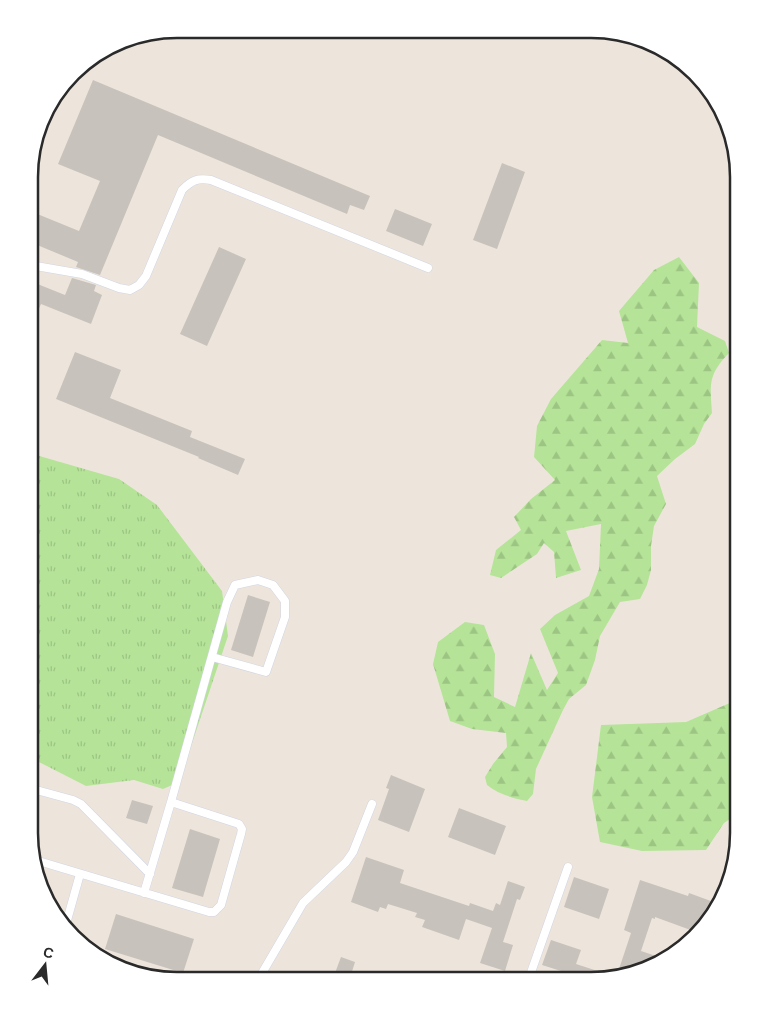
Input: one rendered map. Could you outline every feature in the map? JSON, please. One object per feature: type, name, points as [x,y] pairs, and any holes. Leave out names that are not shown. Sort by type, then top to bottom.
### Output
[{"type":"lane","points":[[38,266],[82,274],[119,288],[130,290],[139,286],[146,276],[182,190],[191,181],[199,179],[211,180],[428,268]]},
{"type":"lane","points":[[144,893],[172,802],[227,602],[235,585],[258,580],[274,585],[285,602],[285,617],[266,672],[212,657]]},
{"type":"lane","points":[[38,790],[73,800],[80,804],[150,874]]},
{"type":"lane","points":[[40,862],[209,912],[218,910],[242,829],[239,824],[233,821],[172,802]]},
{"type":"lane","points":[[263,972],[303,903],[346,862],[353,852],[372,804]]},
{"type":"lane","points":[[531,972],[568,867]]},
{"type":"lane","points":[[67,919],[80,874]]},
{"type":"green space","points":[[679,257],[699,283],[697,327],[725,341],[729,353],[717,368],[712,380],[712,413],[704,424],[695,444],[657,476],[666,504],[654,526],[651,546],[651,570],[647,585],[640,599],[620,602],[600,636],[595,660],[586,685],[569,699],[536,769],[533,794],[527,801],[511,797],[487,785],[485,777],[507,747],[506,733],[472,729],[450,721],[433,664],[438,642],[465,622],[484,625],[495,654],[494,697],[515,707],[531,653],[547,690],[558,673],[540,629],[555,615],[589,596],[599,569],[601,524],[566,531],[581,570],[556,578],[554,552],[544,543],[537,554],[501,578],[490,575],[496,550],[521,530],[514,517],[531,499],[555,480],[534,457],[537,426],[551,399],[602,340],[628,343],[619,311],[654,270]]},
{"type":"green space","points":[[38,456],[119,479],[157,505],[222,591],[228,636],[179,782],[163,789],[134,780],[86,786],[38,762]]},
{"type":"green space","points":[[730,703],[730,819],[724,823],[706,850],[642,851],[600,842],[592,797],[601,725],[686,722]]},
{"type":"building","points":[[93,80],[370,196],[364,210],[350,205],[347,214],[158,135],[100,275],[76,267],[78,262],[38,245],[38,214],[79,231],[100,181],[58,164]]},
{"type":"building","points":[[502,163],[525,172],[497,249],[473,240]]},
{"type":"building","points":[[395,209],[432,224],[423,246],[386,231]]},
{"type":"building","points":[[219,247],[246,259],[207,346],[180,334]]},
{"type":"building","points":[[72,278],[96,285],[94,291],[102,295],[91,324],[41,304],[38,311],[38,284],[65,295]]},
{"type":"building","points":[[75,352],[121,370],[110,398],[192,431],[190,437],[245,459],[238,475],[199,457],[56,399]]},
{"type":"building","points":[[248,595],[270,602],[253,657],[231,650]]},
{"type":"building","points":[[391,775],[425,789],[409,832],[378,820],[389,789],[386,788]]},
{"type":"building","points":[[132,800],[153,806],[147,824],[126,818]]},
{"type":"building","points":[[459,808],[506,826],[495,855],[448,837]]},
{"type":"building","points":[[190,829],[220,839],[203,897],[172,888]]},
{"type":"building","points":[[366,857],[404,870],[400,883],[469,906],[470,903],[493,911],[496,903],[500,905],[508,881],[525,887],[520,900],[517,899],[503,942],[513,945],[505,971],[480,963],[492,928],[466,919],[459,940],[422,927],[425,920],[415,917],[417,913],[388,904],[386,909],[380,907],[378,912],[351,902]]},
{"type":"building","points":[[574,877],[609,889],[599,919],[564,907]]},
{"type":"building","points":[[640,880],[688,896],[689,893],[712,902],[691,930],[655,917],[655,919],[652,918],[641,951],[656,956],[619,970],[631,933],[624,930]]},
{"type":"building","points":[[116,914],[194,939],[183,972],[105,949]]},
{"type":"building","points":[[551,940],[581,950],[576,964],[599,972],[561,972],[542,965]]},
{"type":"building","points":[[341,957],[355,962],[352,972],[335,972]]}]
